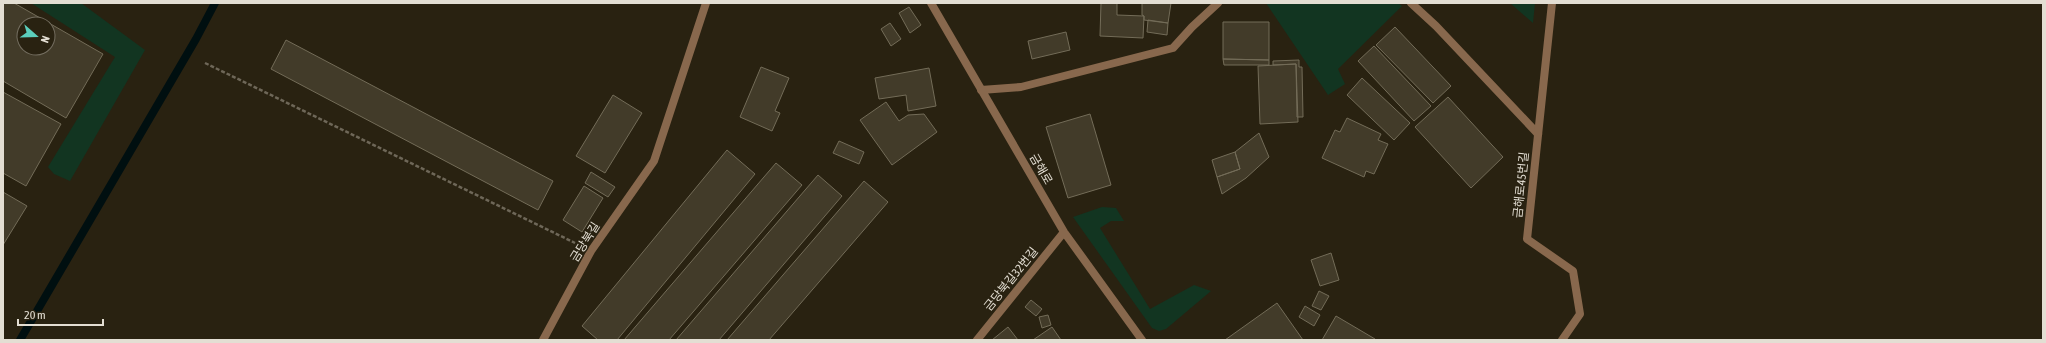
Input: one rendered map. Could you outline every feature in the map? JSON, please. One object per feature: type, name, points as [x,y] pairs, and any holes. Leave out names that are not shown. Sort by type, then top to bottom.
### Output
[{"type":"street","name":"금당북길","points":[[543,340],[591,251],[654,161],[706,3]]},
{"type":"street","name":"금해로","points":[[931,3],[1064,232],[1142,340]]},
{"type":"street","points":[[981,90],[1021,86],[1173,48],[1192,27],[1218,3]]},
{"type":"street","points":[[1411,3],[1538,134]]},
{"type":"street","name":"금해로45번길","points":[[1552,3],[1527,239],[1573,271],[1580,314],[1562,340]]},
{"type":"street","name":"금당북길32번길","points":[[977,340],[1064,232]]},
{"type":"path","points":[[205,63],[591,251]]},
{"type":"green space","points":[[31,3],[81,3],[145,50],[70,181],[54,174],[48,167],[115,57],[56,19],[56,16],[51,16]]},
{"type":"green space","points":[[1266,3],[1398,3],[1402,6],[1338,69],[1345,84],[1328,95]]},
{"type":"green space","points":[[1510,3],[1535,3],[1533,23]]},
{"type":"green space","points":[[1102,207],[1116,208],[1124,221],[1111,221],[1100,228],[1150,309],[1194,285],[1211,291],[1166,329],[1159,331],[1152,328],[1073,217]]},
{"type":"building","points":[[3,3],[14,3],[37,16],[16,16],[16,56],[56,56],[56,27],[103,54],[66,118],[3,81]]},
{"type":"building","points":[[1101,3],[1117,3],[1117,15],[1144,16],[1143,38],[1100,36]]},
{"type":"building","points":[[1142,3],[1171,3],[1168,23],[1144,20],[1144,16],[1142,15]]},
{"type":"building","points":[[909,7],[921,25],[910,33],[899,13]]},
{"type":"building","points":[[1148,20],[1168,23],[1167,35],[1147,32]]},
{"type":"building","points":[[1223,22],[1269,22],[1269,60],[1223,59]]},
{"type":"building","points":[[890,23],[901,39],[891,46],[881,29]]},
{"type":"building","points":[[1395,27],[1451,86],[1433,103],[1376,45]]},
{"type":"building","points":[[1066,32],[1070,50],[1032,59],[1028,41]]},
{"type":"building","points":[[286,40],[553,181],[538,210],[271,69]]},
{"type":"building","points":[[1374,46],[1431,106],[1414,121],[1358,61]]},
{"type":"building","points":[[1223,59],[1269,60],[1269,65],[1224,65]]},
{"type":"building","points":[[1299,60],[1299,67],[1302,67],[1303,117],[1297,117],[1296,64],[1273,65],[1273,61]]},
{"type":"building","points":[[1296,64],[1298,122],[1260,124],[1258,66]]},
{"type":"building","points":[[761,67],[789,78],[775,111],[780,113],[772,131],[740,117]]},
{"type":"building","points":[[929,68],[936,106],[908,111],[906,95],[879,99],[875,78]]},
{"type":"building","points":[[1362,78],[1410,123],[1394,140],[1347,95]]},
{"type":"building","points":[[3,92],[61,124],[26,186],[3,173]]},
{"type":"building","points":[[613,95],[642,113],[605,173],[576,156]]},
{"type":"building","points":[[1448,97],[1503,157],[1471,188],[1415,127]]},
{"type":"building","points":[[886,102],[899,121],[908,115],[924,114],[937,132],[892,165],[860,120]]},
{"type":"building","points":[[1090,114],[1111,185],[1068,198],[1046,127]]},
{"type":"building","points":[[1347,118],[1381,134],[1378,140],[1388,144],[1374,174],[1366,171],[1364,177],[1322,158],[1335,130],[1340,132]]},
{"type":"building","points":[[1259,133],[1269,157],[1246,178],[1222,194],[1217,177],[1240,169],[1235,152]]},
{"type":"building","points":[[839,141],[864,152],[859,164],[833,153]]},
{"type":"building","points":[[727,150],[755,174],[617,340],[598,340],[582,326]]},
{"type":"building","points":[[1235,152],[1240,169],[1217,177],[1212,160]]},
{"type":"building","points":[[776,163],[802,185],[669,340],[624,340]]},
{"type":"building","points":[[591,172],[615,187],[608,197],[585,183]]},
{"type":"building","points":[[818,175],[842,196],[719,340],[676,340]]},
{"type":"building","points":[[864,181],[888,202],[769,340],[727,340]]},
{"type":"building","points":[[584,186],[603,198],[582,232],[563,220]]},
{"type":"building","points":[[3,192],[27,206],[3,245]]},
{"type":"building","points":[[1331,253],[1339,280],[1320,286],[1311,260]]},
{"type":"building","points":[[1319,291],[1329,296],[1321,310],[1312,306]]},
{"type":"building","points":[[1031,300],[1042,309],[1036,316],[1025,307]]},
{"type":"building","points":[[1277,303],[1303,340],[1225,340]]},
{"type":"building","points":[[1305,306],[1320,315],[1314,326],[1299,317]]},
{"type":"building","points":[[1048,315],[1051,325],[1042,328],[1039,317]]},
{"type":"building","points":[[1336,316],[1375,339],[1375,340],[1322,340]]},
{"type":"building","points":[[1008,327],[1018,340],[992,340]]},
{"type":"building","points":[[1052,327],[1061,340],[1033,340]]},
{"type":"waterway","points":[[20,340],[196,39],[215,3]]}]
